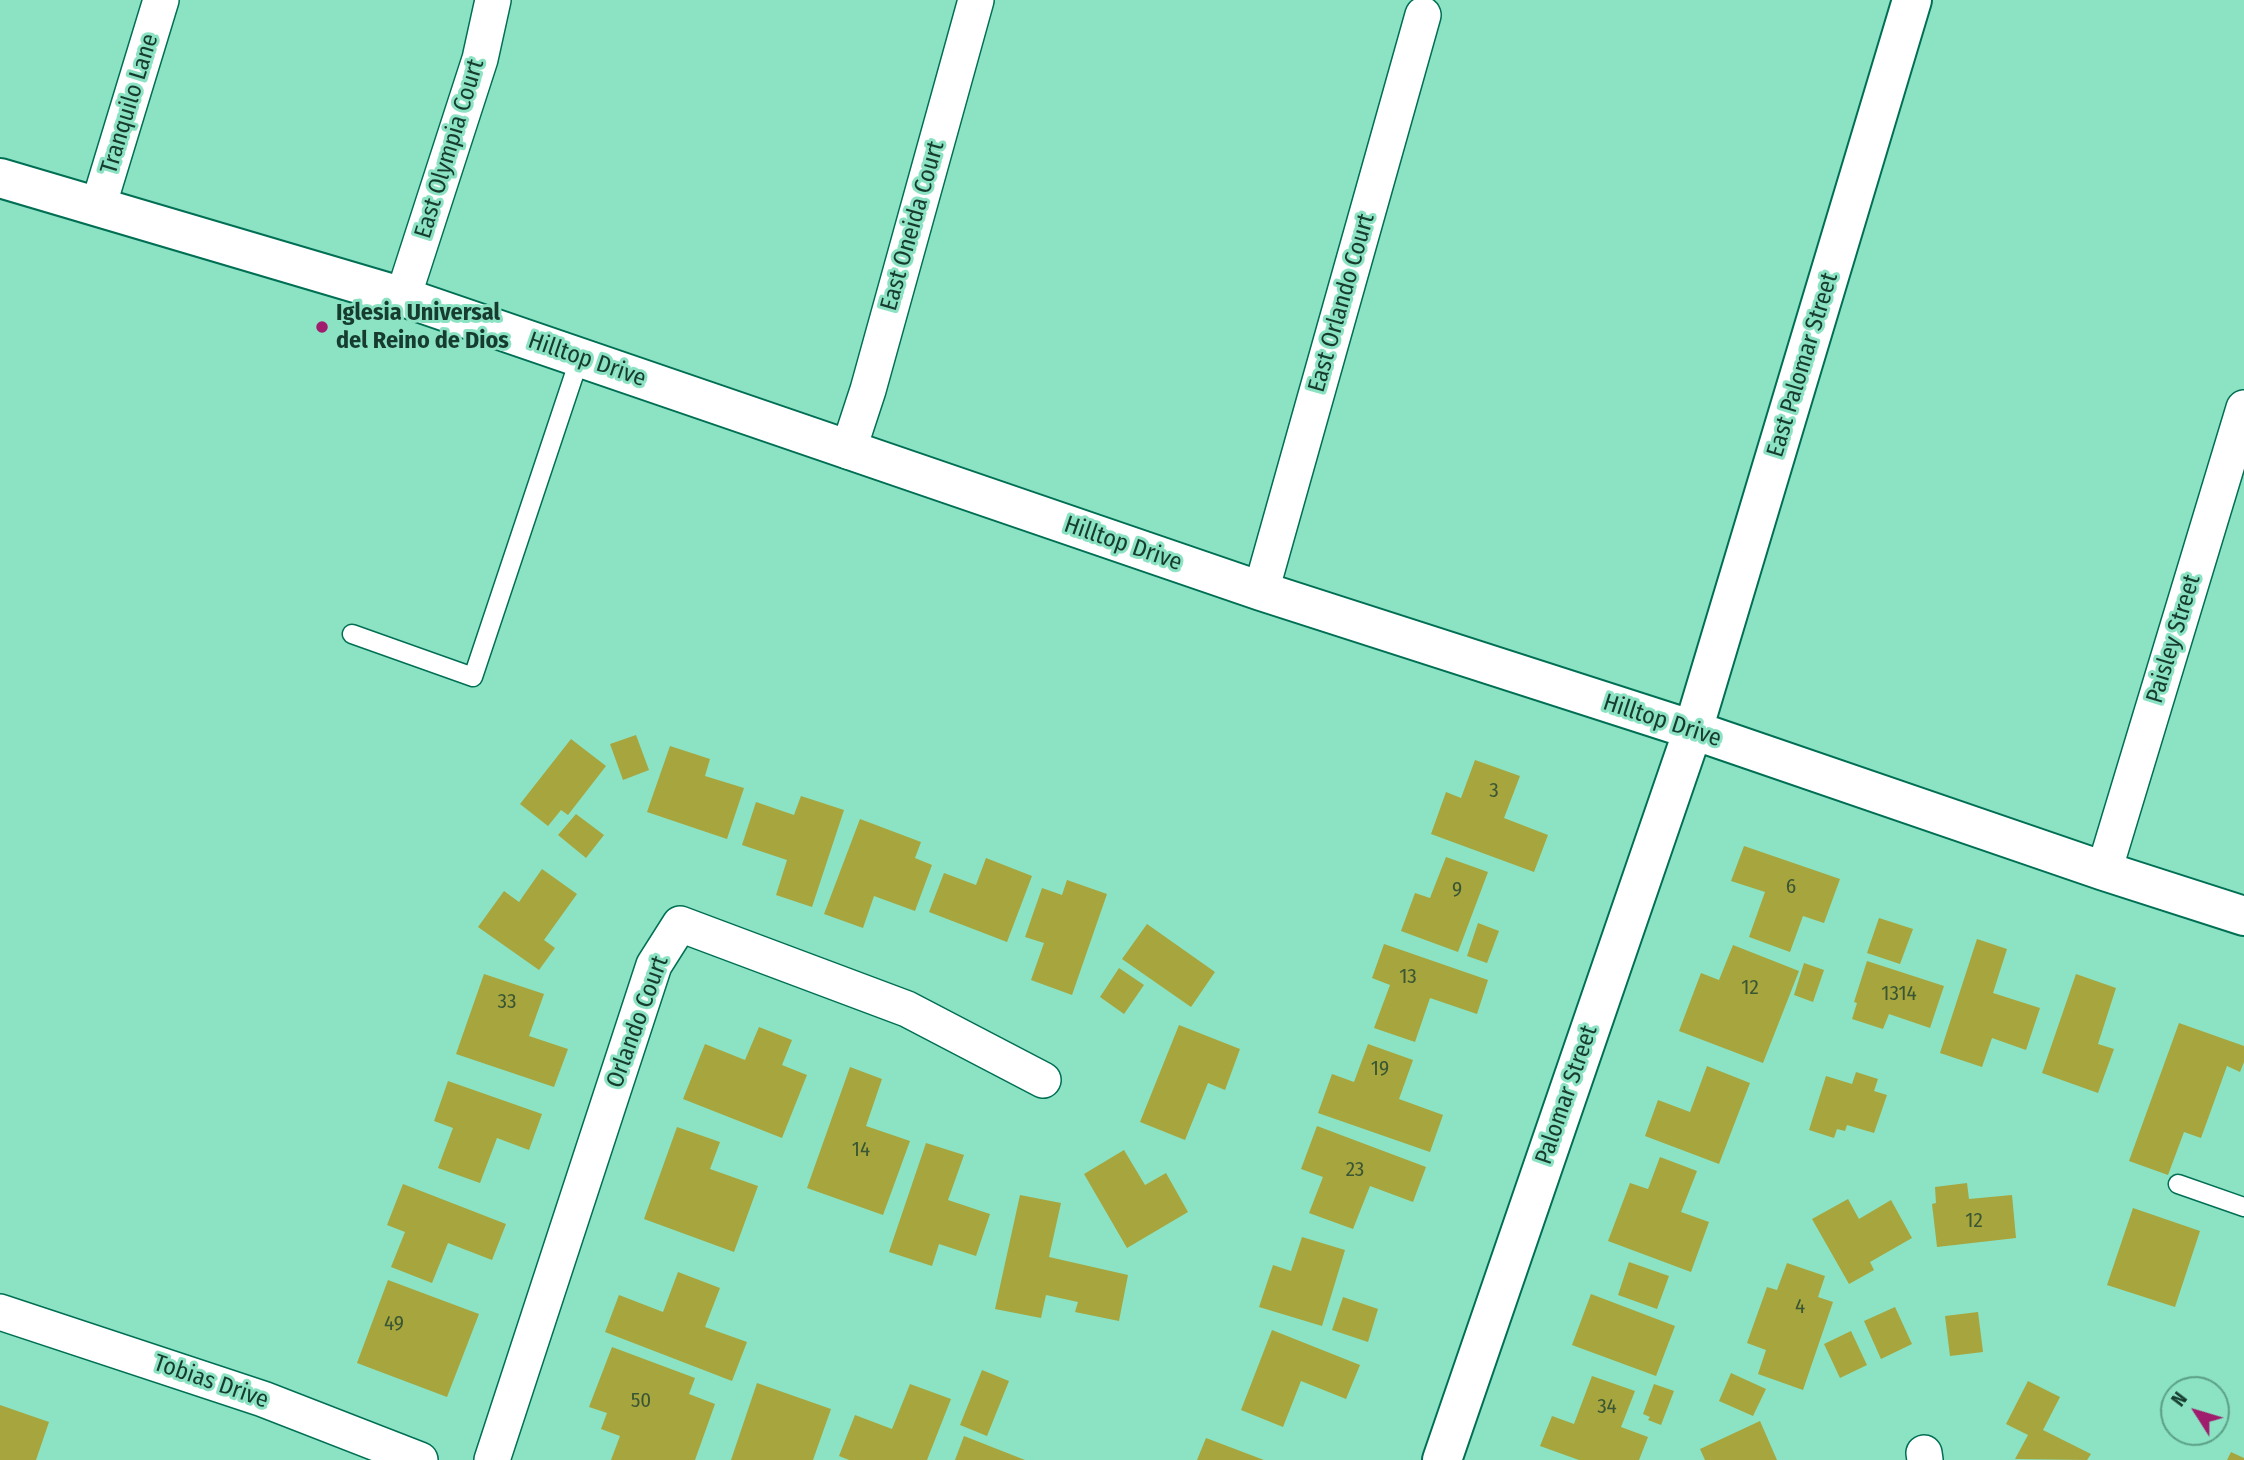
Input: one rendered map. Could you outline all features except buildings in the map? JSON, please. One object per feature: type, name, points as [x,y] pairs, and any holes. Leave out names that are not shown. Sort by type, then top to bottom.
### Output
[{"type":"main road","name":"East Palomar Street","points":[[1693,730],[1912,0]]},
{"type":"main road","name":"Hilltop Drive","points":[[0,178],[403,297],[1261,591],[1693,730],[2104,871],[2244,916]]},
{"type":"main road","name":"Palomar Street","points":[[1442,1460],[1693,730]]},
{"type":"street","name":"Tranquilo Lane","points":[[98,207],[161,0]]},
{"type":"street","name":"East Olympia Court","points":[[403,297],[480,59],[493,0]]},
{"type":"street","name":"East Oneida Court","points":[[848,451],[976,0]]},
{"type":"street","name":"East Orlando Court","points":[[1261,591],[1423,15]]},
{"type":"street","name":"Paisley Street","points":[[2104,871],[2244,408]]},
{"type":"street","name":"Orlando Court","points":[[492,1460],[654,965],[680,924],[907,1009],[1043,1080]]},
{"type":"street","name":"Tobias Drive","points":[[0,1312],[263,1399],[419,1460]]},
{"type":"lane","points":[[352,634],[474,677],[580,357]]},
{"type":"lane","points":[[2178,1184],[2244,1207]]},
{"type":"place","name":"Iglesia Universal del Reino de Dios","points":[[322,327]]}]
